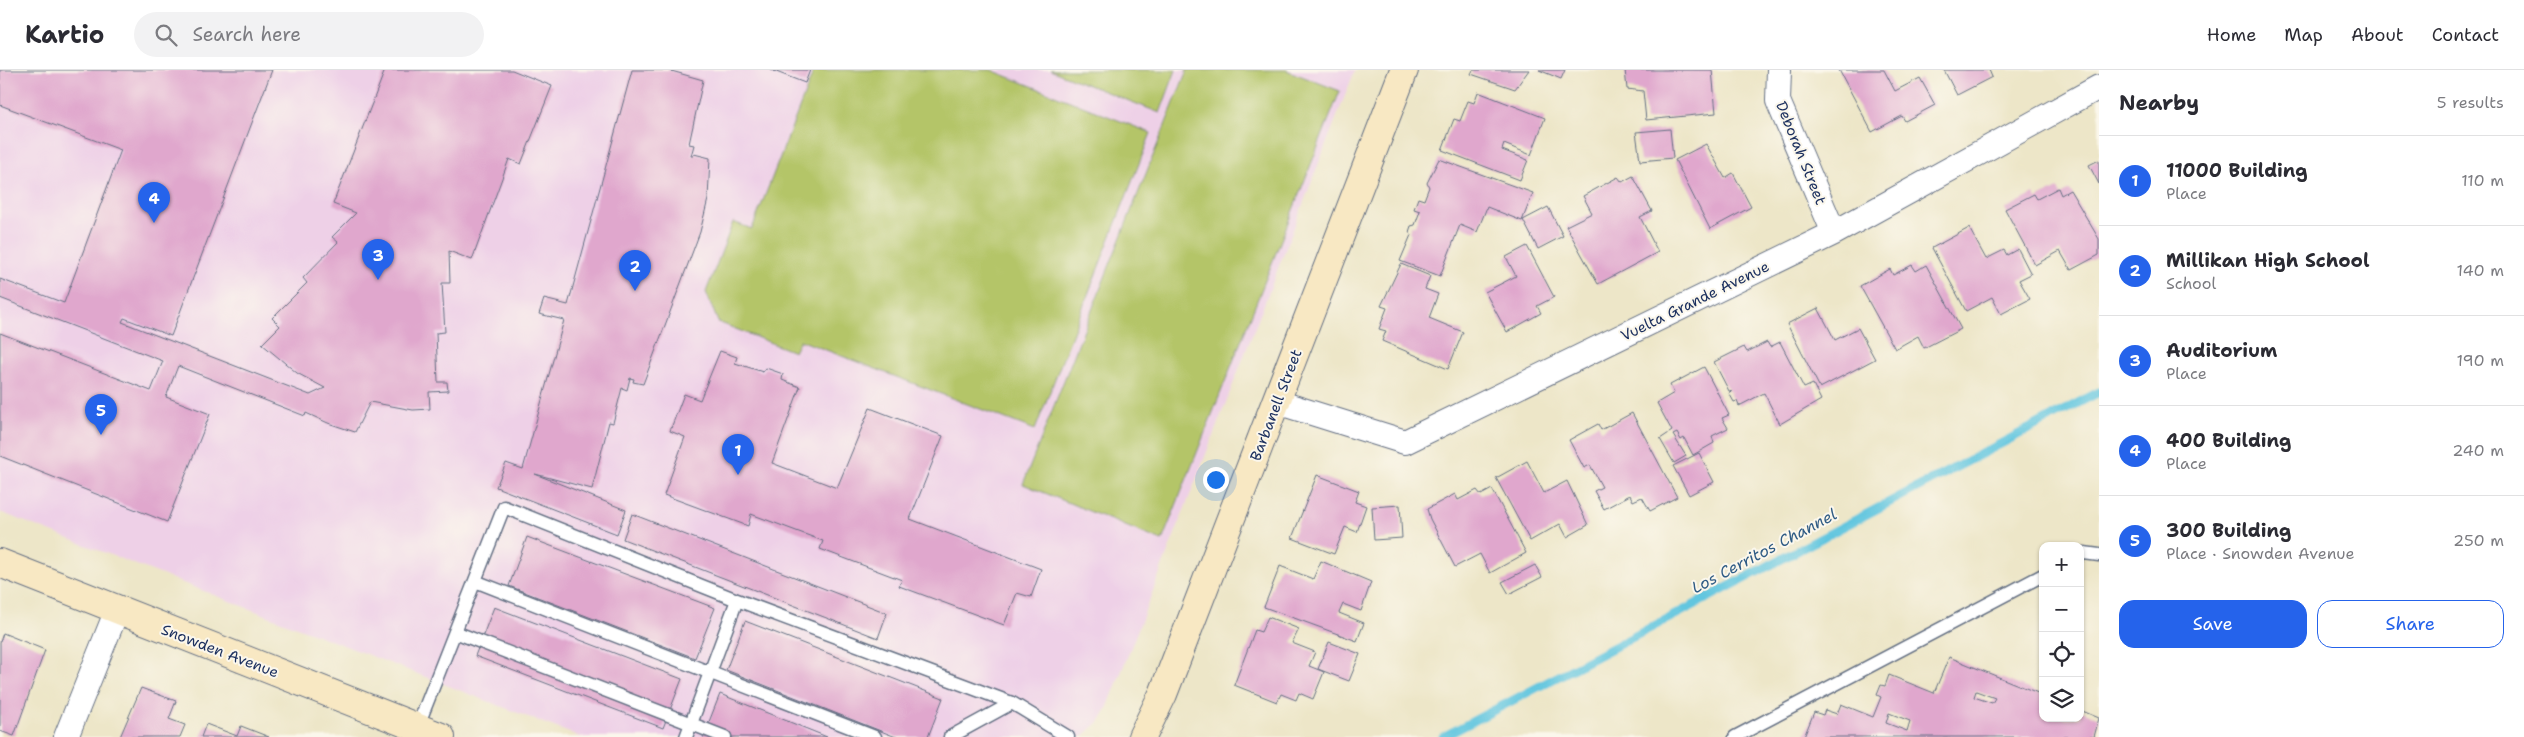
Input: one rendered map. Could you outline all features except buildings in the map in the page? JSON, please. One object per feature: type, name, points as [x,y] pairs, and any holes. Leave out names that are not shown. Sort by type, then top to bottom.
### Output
[{"type":"street","name":"Barbanell Street","points":[[1142,737],[1163,694],[1404,70]]},
{"type":"street","name":"Deborah Street","points":[[1779,70],[1778,101],[1834,233]]},
{"type":"street","name":"Vuelta Grande Avenue","points":[[1277,402],[1405,442],[1834,233],[2099,87]]},
{"type":"street","name":"Snowden Avenue","points":[[0,563],[429,732]]},
{"type":"street","points":[[66,737],[117,610]]},
{"type":"lane","points":[[429,732],[455,632],[504,507],[737,600],[1012,703],[1068,737]]},
{"type":"lane","points":[[2084,553],[2099,555]]},
{"type":"lane","points":[[1735,737],[2039,577]]},
{"type":"lane","points":[[475,581],[875,737]]},
{"type":"lane","points":[[686,737],[737,600]]},
{"type":"lane","points":[[455,632],[725,737]]},
{"type":"lane","points":[[950,737],[1012,703]]},
{"type":"shaded area","points":[[0,70],[1355,70],[1107,709],[1099,722],[1082,737],[580,737],[0,512]]},
{"type":"green space","points":[[814,70],[991,70],[1151,133],[1035,430],[800,340],[794,352],[718,322],[706,292],[733,222],[752,229]]},
{"type":"green space","points":[[1050,70],[1176,70],[1160,113]]},
{"type":"green space","points":[[1187,70],[1286,70],[1340,91],[1162,541],[1023,484]]},
{"type":"waterway","name":"Los Cerritos Channel","points":[[1443,737],[2099,392]]},
{"type":"place","name":"400 Building","points":[[154,223]]},
{"type":"place","name":"Auditorium","points":[[378,280]]},
{"type":"place","name":"Millikan High School","points":[[635,291]]},
{"type":"place","name":"300 Building","points":[[101,435]]},
{"type":"place","name":"11000 Building","points":[[738,475]]}]
